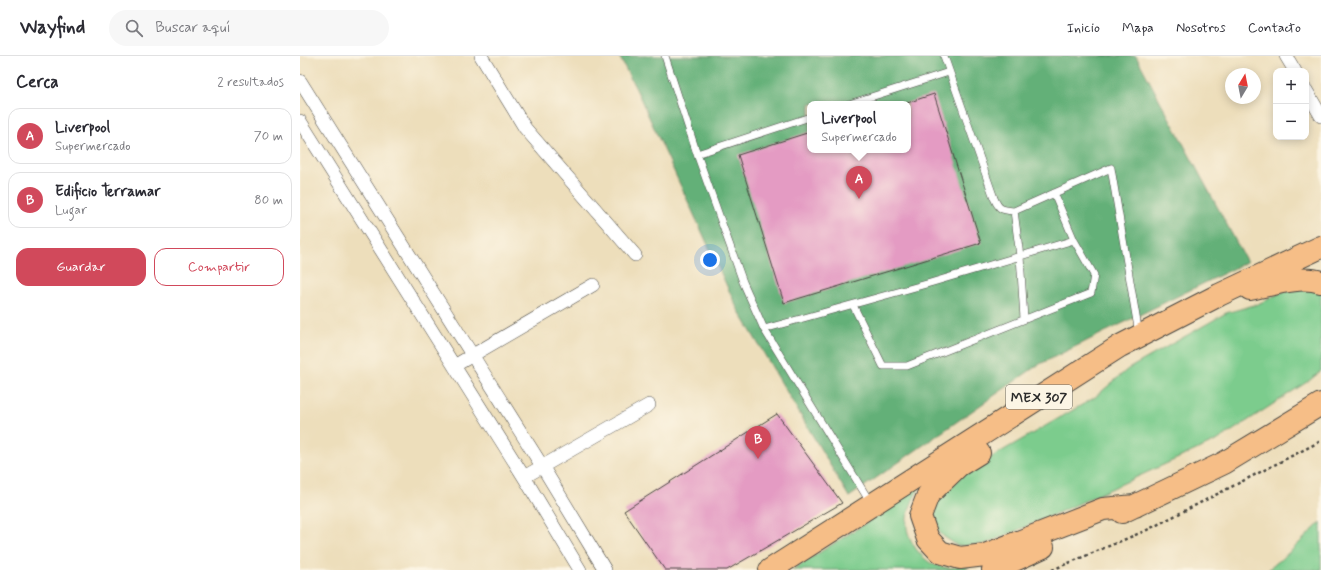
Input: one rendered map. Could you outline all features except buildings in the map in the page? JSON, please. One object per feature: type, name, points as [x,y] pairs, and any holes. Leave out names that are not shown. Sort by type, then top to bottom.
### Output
[{"type":"highway","name":"MEX 307","points":[[770,570],[1120,346],[1220,295],[1321,247]]},
{"type":"highway","points":[[1220,295],[1303,279],[1314,279],[1321,282]]},
{"type":"highway","points":[[1120,346],[1104,370],[958,466],[928,495],[920,516],[928,539],[940,552],[960,558],[985,555],[1103,509],[1135,506]]},
{"type":"highway","points":[[993,570],[1135,506],[1224,463],[1313,409],[1321,397]]},
{"type":"street","points":[[480,56],[525,128],[635,255]]},
{"type":"street","points":[[1286,56],[1293,68]]},
{"type":"street","points":[[300,81],[542,466],[605,570]]},
{"type":"street","points":[[1309,95],[1321,116]]},
{"type":"street","points":[[300,121],[524,477],[580,570]]},
{"type":"street","points":[[454,366],[472,354],[593,285]]},
{"type":"street","points":[[524,477],[649,405]]},
{"type":"lane","points":[[665,56],[697,154],[743,282],[764,329],[872,505]]},
{"type":"lane","points":[[944,56],[997,206],[1003,210],[1014,211],[1111,168],[1140,335]]},
{"type":"lane","points":[[858,101],[950,72]]},
{"type":"lane","points":[[697,154],[807,118]]},
{"type":"lane","points":[[853,305],[882,366],[907,366],[1091,293],[1094,275],[1074,240],[1054,193]]},
{"type":"lane","points":[[1014,211],[1020,256],[1024,319]]},
{"type":"lane","points":[[764,329],[1005,262],[1074,240]]},
{"type":"path","points":[[1052,570],[1147,530],[1321,441]]},
{"type":"green space","points":[[619,56],[1136,56],[1247,262],[1038,365],[849,497],[737,308],[637,91]]},
{"type":"green space","points":[[1311,288],[1321,292],[1321,371],[1310,380],[1218,440],[1069,508],[985,544],[958,546],[943,536],[934,525],[936,500],[969,470],[1094,398],[1128,369],[1226,313],[1258,304],[1282,292]]},
{"type":"green space","points":[[920,486],[907,517],[908,532],[916,549],[927,561],[932,564],[948,568],[964,566],[969,567],[962,570],[792,570],[863,525]]},
{"type":"green space","points":[[1321,522],[1321,570],[1268,570],[1292,550]]},
{"type":"place","name":"Liverpool","points":[[859,199]]},
{"type":"place","name":"Edificio Terramar","points":[[758,459]]}]
